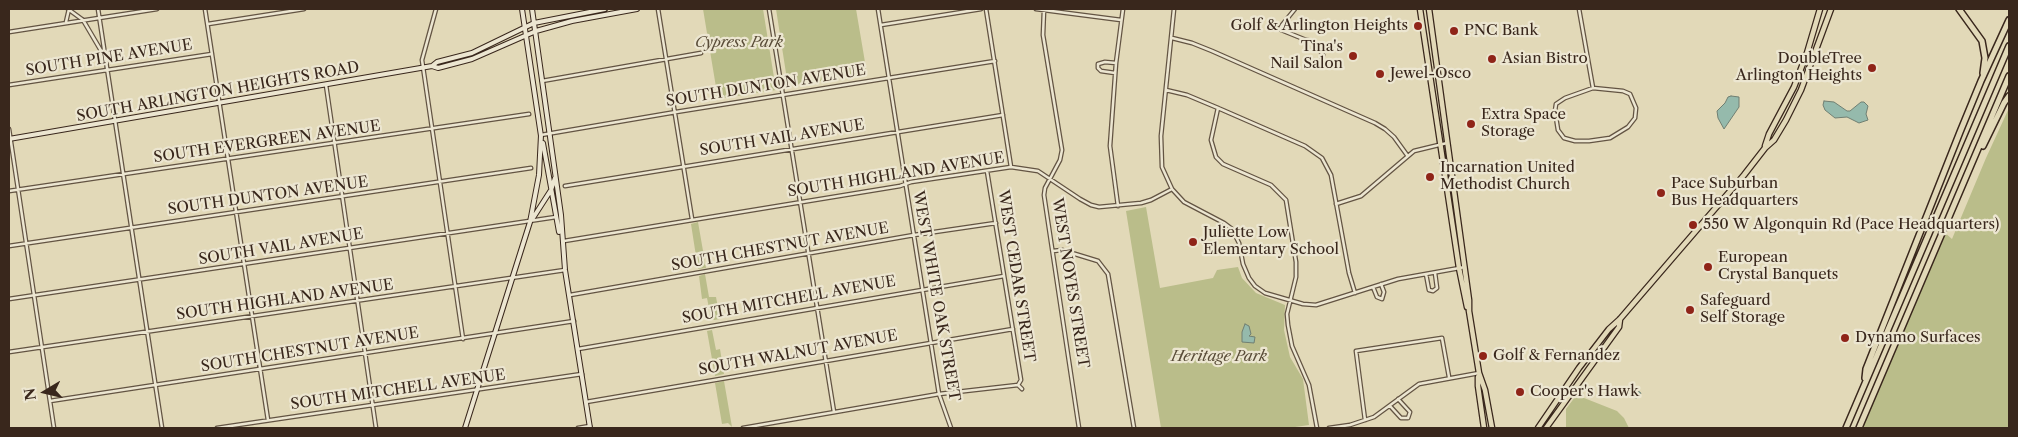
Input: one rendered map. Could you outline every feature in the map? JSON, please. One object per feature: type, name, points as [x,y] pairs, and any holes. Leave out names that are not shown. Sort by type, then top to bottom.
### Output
[{"type":"highway","points":[[1959,9],[1982,42],[1985,58],[1981,81]]},
{"type":"highway","points":[[1865,383],[1866,369],[1981,81],[2009,20]]},
{"type":"highway","points":[[1846,428],[2009,46]]},
{"type":"highway","points":[[1859,428],[2009,76]]},
{"type":"highway","points":[[1952,210],[2009,96]]},
{"type":"main road","points":[[522,9],[541,135],[562,242]]},
{"type":"main road","points":[[532,9],[561,215],[565,270],[590,427]]},
{"type":"main road","name":"SOUTH ARLINGTON HEIGHTS ROAD","points":[[10,139],[423,68],[432,66],[437,62],[472,53],[534,23],[605,9]]},
{"type":"main road","name":"SOUTH ARLINGTON HEIGHTS ROAD","points":[[432,66],[438,68],[472,59],[536,31],[572,21],[637,9]]},
{"type":"main road","points":[[1420,9],[1459,268],[1469,311]]},
{"type":"main road","points":[[1429,9],[1465,267],[1469,311],[1479,373],[1485,390],[1492,428]]},
{"type":"main road","points":[[1765,148],[1769,134],[1794,87],[1807,53],[1820,9]]},
{"type":"main road","points":[[1538,428],[1579,368],[1609,329],[1620,319],[1765,148],[1774,140],[1797,100],[1831,9]]},
{"type":"main road","points":[[465,428],[530,222],[539,175],[541,135]]},
{"type":"main road","points":[[530,222],[551,190],[555,176]]},
{"type":"main road","points":[[1546,428],[1618,327],[1620,319]]},
{"type":"main road","points":[[1479,373],[1478,386],[1484,428]]},
{"type":"street","points":[[66,23],[68,9],[83,20],[106,58]]},
{"type":"street","points":[[98,9],[162,428]]},
{"type":"street","points":[[9,32],[156,9]]},
{"type":"street","points":[[206,9],[268,420]]},
{"type":"street","points":[[208,24],[304,9]]},
{"type":"street","points":[[436,9],[422,60],[463,339]]},
{"type":"street","points":[[658,9],[692,219]]},
{"type":"street","points":[[769,9],[834,412]]},
{"type":"street","name":"WEST WHITE OAK STREET","points":[[878,9],[939,394],[951,428]]},
{"type":"street","points":[[880,25],[981,9]]},
{"type":"street","name":"WEST CEDAR STREET","points":[[986,9],[1011,167]]},
{"type":"street","points":[[1036,9],[1121,20]]},
{"type":"street","points":[[1118,206],[1110,146],[1115,73],[1123,9]]},
{"type":"street","points":[[1174,9],[1160,156],[1162,167],[1172,189],[1184,202],[1232,229],[1239,243],[1243,264],[1255,286],[1265,293],[1290,301],[1316,305],[1381,284],[1465,267]]},
{"type":"street","points":[[1280,29],[1295,9]]},
{"type":"street","points":[[1579,9],[1593,88]]},
{"type":"street","name":"WEST NOYES STREET","points":[[1044,10],[1043,28],[1062,150],[1060,160],[1044,195],[1079,428]]},
{"type":"street","points":[[1269,25],[1313,41],[1323,55],[1320,64]]},
{"type":"street","points":[[1172,38],[1212,51],[1375,123],[1394,137],[1407,155]]},
{"type":"street","points":[[542,81],[702,53]]},
{"type":"street","name":"SOUTH PINE AVENUE","points":[[9,85],[212,54]]},
{"type":"street","name":"SOUTH DUNTON AVENUE","points":[[541,135],[889,77],[995,62]]},
{"type":"street","points":[[1115,73],[1101,71],[1098,68],[1098,64],[1105,62],[1116,63]]},
{"type":"street","points":[[326,85],[333,144],[376,428]]},
{"type":"street","points":[[1593,88],[1623,91],[1630,94],[1636,108],[1636,118],[1628,127],[1615,136],[1604,139],[1574,141],[1564,138],[1558,130],[1555,111],[1556,104],[1565,98],[1593,88]]},
{"type":"street","points":[[1166,90],[1187,95],[1218,108],[1305,146],[1322,158],[1331,175],[1349,273],[1355,293]]},
{"type":"street","points":[[1218,108],[1211,140],[1216,157],[1223,164],[1271,185],[1286,200],[1296,262],[1296,277],[1290,301],[1288,320],[1292,346],[1309,386],[1317,428]]},
{"type":"street","name":"SOUTH EVERGREEN AVENUE","points":[[9,191],[529,114]]},
{"type":"street","name":"SOUTH VAIL AVENUE","points":[[565,186],[1003,115]]},
{"type":"street","points":[[9,129],[54,428]]},
{"type":"street","points":[[1336,204],[1361,196],[1407,155],[1421,148],[1447,143]]},
{"type":"street","name":"SOUTH HIGHLAND AVENUE","points":[[562,242],[906,185],[911,182],[1011,167],[1032,169],[1091,205],[1100,207],[1151,200],[1172,189]]},
{"type":"street","name":"SOUTH DUNTON AVENUE","points":[[9,246],[531,168]]},
{"type":"street","name":"WEST CEDAR STREET","points":[[987,171],[1021,380],[1018,385]]},
{"type":"street","name":"SOUTH VAIL AVENUE","points":[[9,299],[556,217]]},
{"type":"street","name":"SOUTH CHESTNUT AVENUE","points":[[570,295],[914,235],[996,223]]},
{"type":"street","points":[[1053,251],[1062,250],[1098,261],[1108,274],[1134,428]]},
{"type":"street","name":"SOUTH HIGHLAND AVENUE","points":[[9,352],[565,270]]},
{"type":"street","points":[[1426,274],[1429,290],[1433,292],[1437,288],[1435,273]]},
{"type":"street","name":"SOUTH MITCHELL AVENUE","points":[[578,349],[922,288],[1004,276]]},
{"type":"street","points":[[1373,287],[1377,297],[1382,299],[1384,296],[1381,284]]},
{"type":"street","name":"SOUTH CHESTNUT AVENUE","points":[[50,400],[574,321]]},
{"type":"street","name":"SOUTH WALNUT AVENUE","points":[[586,402],[1013,329]]},
{"type":"street","points":[[1365,420],[1356,351],[1442,338],[1449,377]]},
{"type":"street","points":[[1329,428],[1350,425],[1382,412],[1419,384],[1479,373]]},
{"type":"street","name":"SOUTH MITCHELL AVENUE","points":[[217,428],[582,374]]},
{"type":"street","points":[[744,428],[939,394],[1018,385],[1022,390]]},
{"type":"street","points":[[1390,406],[1401,418],[1408,418],[1410,412],[1398,399]]},
{"type":"street","points":[[578,428],[590,427]]},
{"type":"green space","name":"Cypress Park","points":[[703,9],[763,9],[776,90],[718,99]]},
{"type":"green space","points":[[776,9],[856,9],[867,74],[788,86]]},
{"type":"green space","points":[[2009,108],[2009,428],[1860,428],[1944,232],[1952,239]]},
{"type":"green space","name":"Heritage Park","points":[[1146,207],[1160,288],[1213,278],[1217,270],[1238,267],[1242,278],[1256,293],[1285,305],[1284,330],[1290,357],[1303,379],[1309,425],[1288,428],[1161,428],[1126,211]]},
{"type":"green space","points":[[698,222],[706,268],[698,269],[691,224]]},
{"type":"green space","points":[[705,274],[709,297],[716,297],[720,319],[714,320],[711,318],[707,298],[702,299],[699,276]]},
{"type":"green space","points":[[712,330],[716,350],[720,349],[724,374],[715,376],[707,331]]},
{"type":"green space","points":[[724,381],[732,427],[728,423],[722,424],[715,383]]},
{"type":"green space","points":[[1579,396],[1617,411],[1624,418],[1629,428],[1566,428],[1566,409],[1575,397]]},
{"type":"shaded area","points":[[1728,97],[1739,97],[1739,107],[1724,129],[1718,118],[1717,111]]},
{"type":"shaded area","points":[[1824,101],[1834,102],[1847,111],[1864,102],[1868,106],[1866,114],[1868,120],[1859,123],[1847,117],[1835,118],[1825,110]]},
{"type":"shaded area","points":[[1245,324],[1249,326],[1251,334],[1249,336],[1255,337],[1254,343],[1242,342],[1242,332]]},
{"type":"shaded area","points":[[1617,387],[1640,392],[1641,394],[1637,398],[1631,397],[1616,389]]},
{"type":"place","name":"Golf & Arlington Heights","points":[[1418,26]]},
{"type":"place","name":"PNC Bank","points":[[1454,31]]},
{"type":"place","name":"Tina's Nail Salon","points":[[1353,56]]},
{"type":"place","name":"Asian Bistro","points":[[1492,59]]},
{"type":"place","name":"DoubleTree Arlington Heights","points":[[1872,68]]},
{"type":"place","name":"Jewel-Osco","points":[[1380,74]]},
{"type":"place","name":"Extra Space Storage","points":[[1471,124]]},
{"type":"place","name":"Incarnation United Methodist Church","points":[[1430,177]]},
{"type":"place","name":"Pace Suburban Bus Headquarters","points":[[1661,193]]},
{"type":"place","name":"550 W Algonquin Rd (Pace Headquarters)","points":[[1693,225]]},
{"type":"place","name":"Juliette Low Elementary School","points":[[1193,242]]},
{"type":"place","name":"European Crystal Banquets","points":[[1708,267]]},
{"type":"place","name":"Safeguard Self Storage","points":[[1690,310]]},
{"type":"place","name":"Dynamo Surfaces","points":[[1845,338]]},
{"type":"place","name":"Golf & Fernandez","points":[[1483,356]]},
{"type":"place","name":"Cooper's Hawk","points":[[1520,392]]}]
